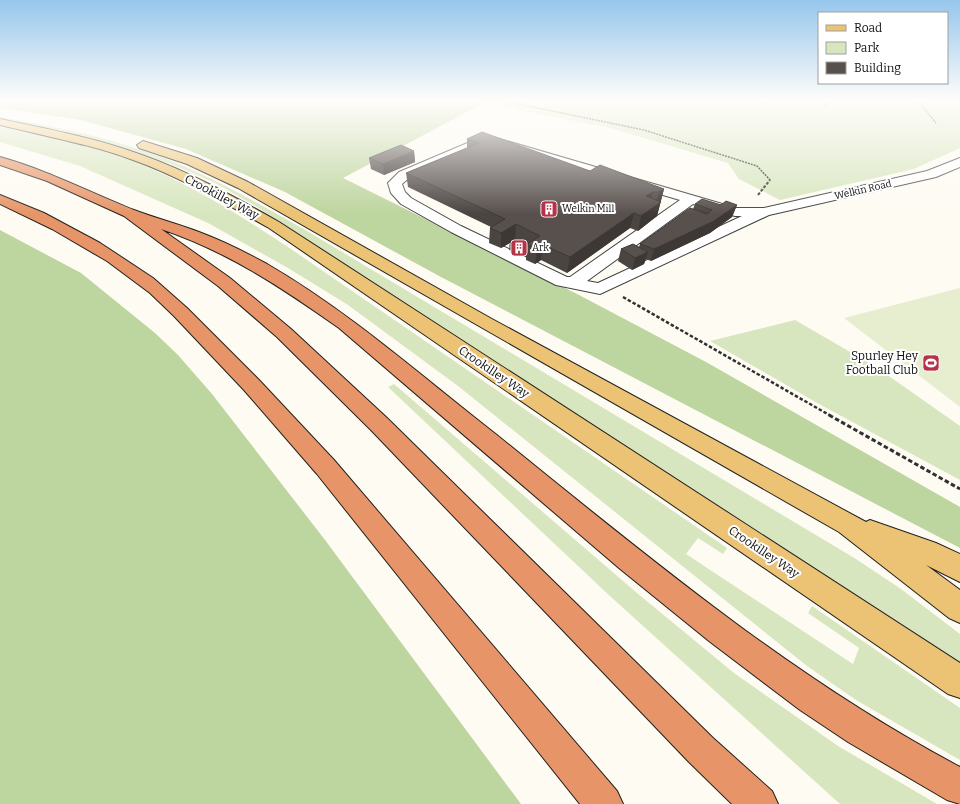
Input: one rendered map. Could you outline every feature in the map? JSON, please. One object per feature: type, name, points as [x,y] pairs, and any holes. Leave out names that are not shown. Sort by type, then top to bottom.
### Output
[{"type":"highway","points":[[0,161],[52,178],[129,213],[203,239],[232,252],[303,295],[346,324],[721,634],[818,702],[915,764],[960,787]]},
{"type":"highway","points":[[0,199],[36,214],[105,252],[148,283],[257,390],[312,450],[496,676],[604,804]]},
{"type":"highway","points":[[129,213],[224,282],[284,333],[379,424],[695,744],[759,804]]},
{"type":"main road","name":"Crookilley Way","points":[[77,139],[155,163],[199,183],[274,225],[960,682]]},
{"type":"main road","name":"Crookilley Way","points":[[123,139],[192,161],[235,182],[485,323],[848,524],[960,608]]},
{"type":"main road","name":"Crookilley Way","points":[[848,524],[936,556],[960,569]]},
{"type":"lane","name":"Welkin Road","points":[[573,283],[562,280],[432,216],[406,201],[398,193],[395,183],[404,175],[484,140],[489,140],[735,212],[764,212]]},
{"type":"lane","name":"Welkin Road","points":[[600,290],[708,237],[764,212],[923,176],[960,162]]},
{"type":"lane","points":[[573,283],[690,199]]},
{"type":"lane","points":[[573,283],[600,290]]},
{"type":"path","points":[[671,139],[757,166],[771,180],[756,197],[779,208]]},
{"type":"path","points":[[600,290],[616,293],[692,334],[880,445],[960,488]]},
{"type":"green space","points":[[0,139],[54,139],[112,154],[135,162],[203,194],[288,247],[727,548],[723,554],[698,538],[686,554],[853,664],[859,648],[808,613],[812,606],[960,708],[960,760],[856,700],[807,666],[458,386],[348,305],[288,268],[208,223],[80,166],[0,142]]},
{"type":"green space","points":[[92,139],[104,139],[142,150],[188,168],[248,198],[307,231],[856,559],[901,589],[960,634],[960,666],[254,205],[224,188],[181,168]]},
{"type":"green space","points":[[148,139],[417,139],[343,178],[579,295],[706,362],[960,507],[960,548],[441,277],[285,192],[186,149]]},
{"type":"green space","points":[[645,139],[960,139],[960,148],[914,169],[780,200],[739,179],[728,163]]},
{"type":"green space","points":[[0,230],[81,273],[155,333],[178,355],[212,394],[325,540],[521,804],[0,804]]},
{"type":"green space","name":"Spurley Hey Football Club","points":[[960,288],[960,407],[844,318]]},
{"type":"green space","points":[[795,320],[876,367],[960,426],[960,480],[819,404],[710,341]]},
{"type":"green space","points":[[394,384],[637,593],[734,673],[838,746],[937,804],[840,804],[611,597],[388,387]]},
{"type":"building","name":"Welkin Mill","points":[[467,139],[500,139],[590,171],[600,165],[664,189],[646,196],[661,202],[641,216],[634,213],[570,257],[543,245],[537,249],[527,244],[540,236],[516,224],[501,233],[490,228],[505,219],[406,173],[479,143]]},
{"type":"building","points":[[401,145],[414,151],[383,164],[369,158]]},
{"type":"building","points":[[702,199],[721,205],[726,201],[737,205],[714,221],[654,249],[640,244],[690,208],[707,214],[712,210],[695,204]]},
{"type":"building","points":[[516,239],[526,240],[529,243],[527,244],[527,247],[520,249],[510,246],[511,241]]},
{"type":"building","points":[[633,244],[648,252],[635,258],[621,249]]},
{"type":"place","name":"Welkin Mill","points":[[549,209]]},
{"type":"place","name":"Ark","points":[[519,248]]},
{"type":"place","name":"Spurley Hey Football Club","points":[[931,363]]}]
